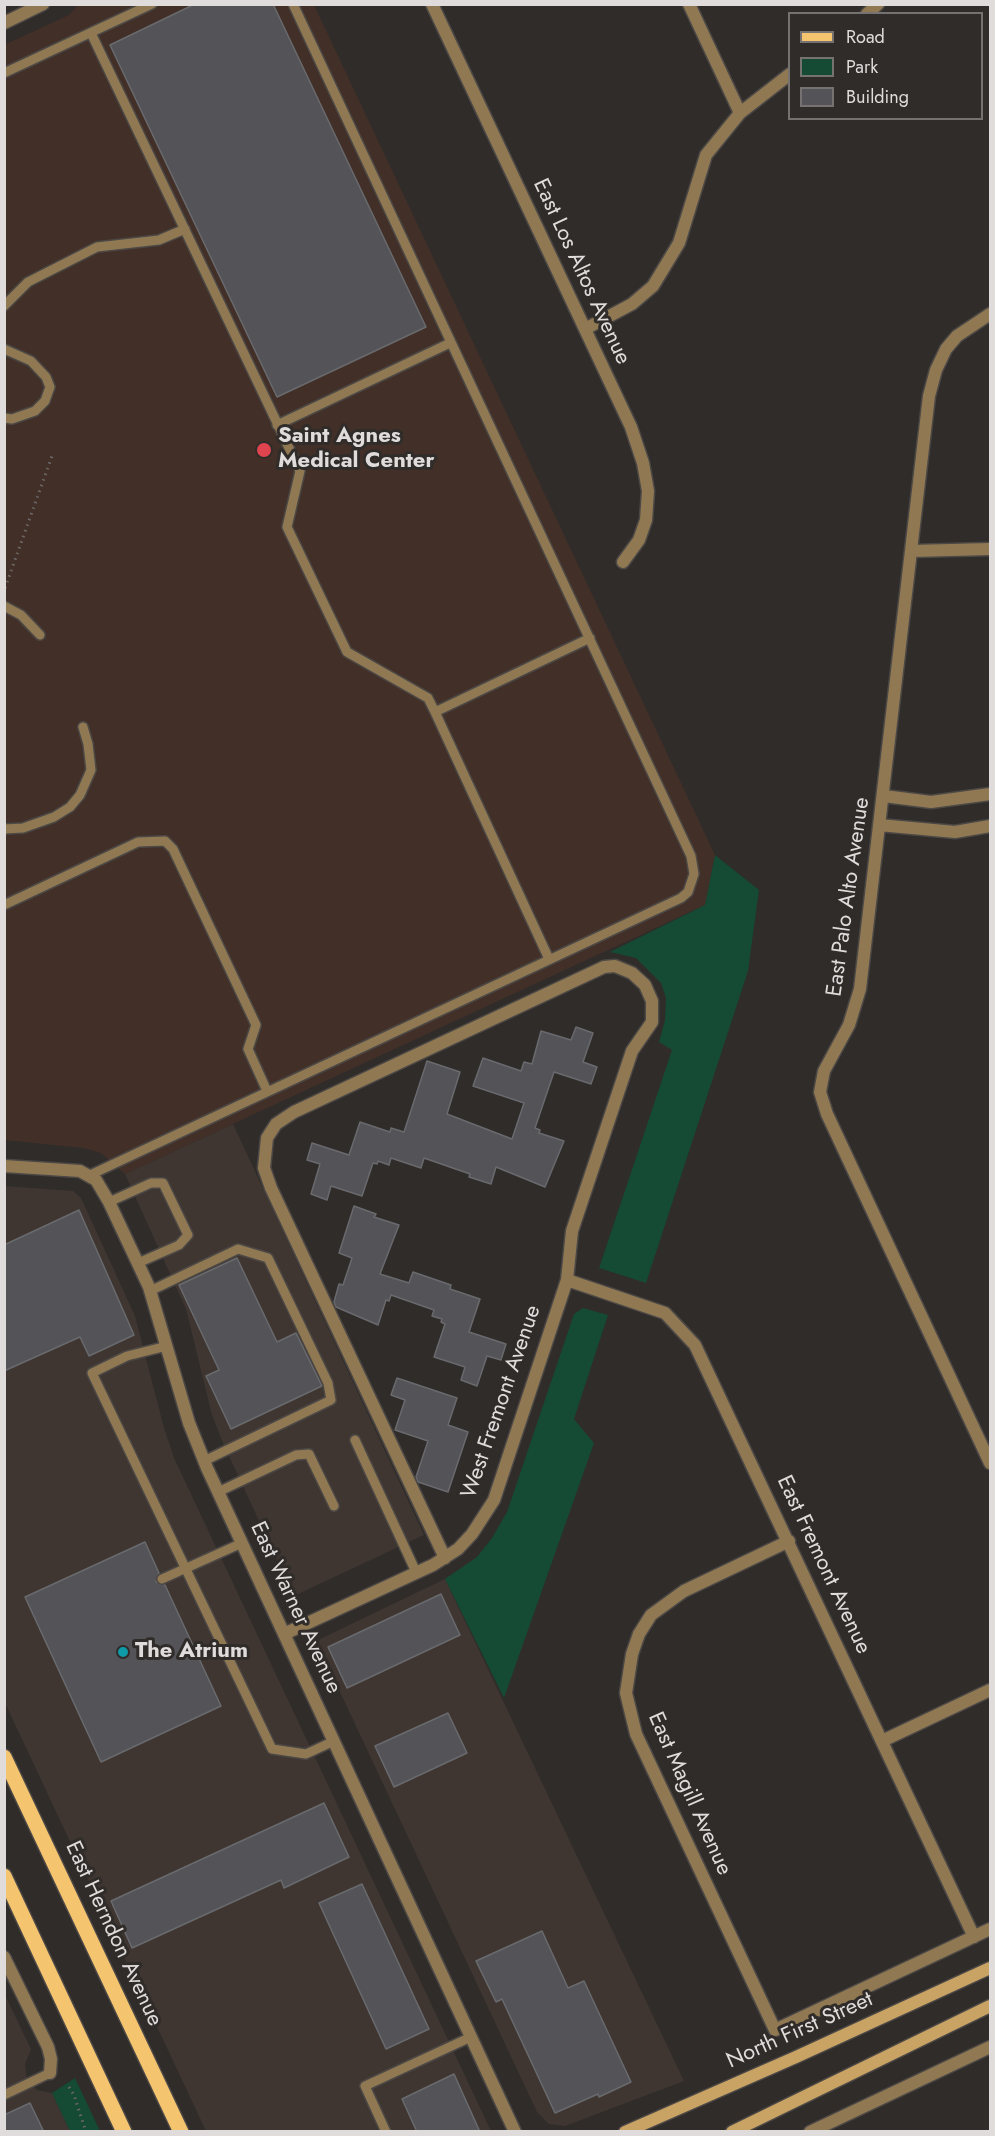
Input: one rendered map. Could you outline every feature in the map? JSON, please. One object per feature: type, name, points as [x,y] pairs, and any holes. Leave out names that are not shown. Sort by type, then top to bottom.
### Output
[{"type":"main road","name":"East Herndon Avenue","points":[[4,1757],[182,2132]]},
{"type":"main road","points":[[4,1876],[124,2132]]},
{"type":"main road","name":"North First Street","points":[[625,2132],[990,1968]]},
{"type":"main road","points":[[732,2132],[990,2006]]},
{"type":"street","points":[[4,23],[43,4]]},
{"type":"street","name":"East Los Altos Avenue","points":[[432,4],[631,427],[643,463],[648,491],[646,520],[639,540],[623,562]]},
{"type":"street","points":[[689,4],[740,113]]},
{"type":"street","points":[[585,329],[632,304],[652,286],[679,243],[706,154],[740,113],[788,75]]},
{"type":"street","name":"East Palo Alto Avenue","points":[[990,314],[957,336],[946,349],[936,370],[929,396],[860,989],[849,1025],[824,1071],[820,1092],[827,1114],[990,1463]]},
{"type":"street","points":[[912,551],[990,549]]},
{"type":"street","points":[[884,796],[931,802],[990,794]]},
{"type":"street","points":[[879,825],[955,832],[990,826]]},
{"type":"street","name":"West Fremont Avenue","points":[[284,1634],[445,1558],[458,1550],[472,1534],[494,1500],[567,1280],[572,1231],[632,1051],[652,1022],[652,1001],[645,985],[632,973],[615,966],[604,967],[294,1112],[276,1124],[267,1138],[264,1168],[271,1188],[445,1558]]},
{"type":"street","points":[[4,1166],[72,1169],[90,1175]]},
{"type":"street","name":"East Warner Avenue","points":[[90,1175],[109,1202],[150,1291],[189,1423],[204,1461],[515,2132]]},
{"type":"street","name":"East Fremont Avenue","points":[[567,1280],[665,1313],[683,1330],[705,1363],[974,1937]]},
{"type":"street","name":"East Magill Avenue","points":[[789,1541],[684,1591],[651,1615],[639,1634],[632,1653],[626,1693],[636,1734],[775,2030],[974,1937]]},
{"type":"street","points":[[882,1741],[990,1690]]},
{"type":"street","points":[[974,1937],[990,1929]]},
{"type":"street","points":[[4,1957],[48,2047],[51,2073]]},
{"type":"street","points":[[810,2132],[990,2047]]},
{"type":"lane","points":[[4,73],[152,4]]},
{"type":"lane","points":[[90,1175],[681,898],[688,892],[694,874],[691,856],[293,4]]},
{"type":"lane","points":[[90,33],[300,471],[287,527],[347,652],[428,698],[549,959]]},
{"type":"lane","points":[[4,306],[28,282],[97,247],[159,240],[184,229]]},
{"type":"lane","points":[[277,425],[450,343]]},
{"type":"lane","points":[[4,349],[31,361],[46,377],[50,387],[45,401],[35,411],[12,419],[4,418]]},
{"type":"lane","points":[[4,606],[21,615],[40,635]]},
{"type":"lane","points":[[435,712],[590,638]]},
{"type":"lane","points":[[4,829],[23,828],[54,817],[70,807],[80,795],[91,770],[88,744],[83,727]]},
{"type":"lane","points":[[4,905],[138,842],[157,839],[165,841],[173,849],[256,1025],[248,1049],[267,1091]]},
{"type":"lane","points":[[109,1202],[151,1183],[163,1183],[188,1235],[179,1245],[138,1263]]},
{"type":"lane","points":[[150,1291],[238,1249],[268,1258],[328,1383],[331,1400],[204,1461]]},
{"type":"lane","points":[[167,1346],[127,1356],[92,1373],[272,1749],[306,1754],[334,1741]]},
{"type":"lane","points":[[355,1440],[416,1572]]},
{"type":"lane","points":[[218,1492],[296,1455],[309,1454],[334,1506]]},
{"type":"lane","points":[[162,1579],[242,1543]]},
{"type":"lane","points":[[386,2132],[365,2086],[471,2037]]},
{"type":"lane","points":[[4,2095],[51,2073]]},
{"type":"path","points":[[5,588],[52,456]]},
{"type":"path","points":[[69,2087],[75,2096],[86,2132]]},
{"type":"shaded area","name":"Saint Agnes Medical Center","points":[[78,5],[314,5],[715,855],[705,905],[125,1174],[101,1153],[83,1148],[5,1140],[4,45],[69,15]]},
{"type":"shaded area","points":[[233,1124],[424,1535],[298,1594],[292,1592],[223,1443],[212,1415],[186,1309],[125,1174]]},
{"type":"shaded area","points":[[4,1186],[73,1191],[81,1198],[135,1316],[174,1458],[491,2131],[206,2131],[5,1703]]},
{"type":"shaded area","points":[[445,1579],[684,2081],[565,2126],[549,2124],[537,2112],[318,1645],[320,1639]]},
{"type":"shaded area","points":[[4,1993],[31,2049],[25,2064],[27,2079],[37,2090],[52,2093],[70,2131],[5,2131]]},
{"type":"green space","points":[[715,855],[759,890],[748,971],[646,1283],[599,1268],[672,1050],[659,1042],[665,1020],[666,998],[661,983],[636,958],[610,952],[705,905]]},
{"type":"green space","points":[[583,1308],[608,1315],[574,1419],[594,1443],[504,1698],[445,1579],[477,1557],[492,1538],[507,1512],[574,1314]]},
{"type":"green space","points":[[75,2078],[100,2131],[70,2131],[52,2093]]},
{"type":"building","points":[[195,4],[273,4],[426,327],[277,397],[110,45]]},
{"type":"building","points":[[576,1027],[593,1033],[583,1062],[597,1067],[591,1084],[554,1072],[535,1128],[540,1130],[539,1133],[564,1141],[545,1187],[496,1167],[491,1184],[424,1158],[421,1168],[391,1158],[389,1165],[378,1161],[377,1164],[373,1163],[362,1196],[331,1186],[327,1200],[311,1194],[320,1164],[307,1160],[312,1143],[349,1155],[360,1122],[390,1132],[391,1128],[404,1132],[427,1061],[460,1072],[447,1114],[512,1139],[524,1103],[473,1086],[483,1058],[521,1071],[524,1062],[532,1064],[541,1031],[571,1040]]},
{"type":"building","points":[[354,1206],[376,1214],[374,1217],[399,1225],[380,1274],[409,1283],[413,1272],[451,1285],[450,1289],[480,1299],[469,1332],[506,1344],[501,1360],[487,1356],[477,1386],[461,1380],[465,1367],[434,1357],[445,1324],[441,1322],[442,1319],[432,1316],[434,1310],[391,1295],[389,1301],[386,1300],[378,1325],[336,1307],[334,1302],[339,1284],[343,1285],[352,1258],[339,1253]]},
{"type":"building","points":[[79,1210],[134,1335],[89,1356],[80,1337],[4,1371],[4,1245]]},
{"type":"building","points":[[237,1258],[277,1342],[296,1333],[322,1386],[231,1429],[206,1376],[219,1370],[179,1285]]},
{"type":"building","points":[[397,1378],[457,1398],[448,1425],[468,1432],[448,1492],[418,1482],[416,1477],[428,1441],[395,1430],[405,1400],[391,1395]]},
{"type":"building","name":"The Atrium","points":[[145,1542],[159,1573],[156,1582],[165,1585],[221,1706],[101,1762],[25,1597]]},
{"type":"building","points":[[441,1594],[460,1635],[347,1688],[328,1647]]},
{"type":"building","points":[[448,1713],[467,1753],[394,1787],[375,1746]]},
{"type":"building","points":[[324,1803],[349,1857],[284,1888],[281,1880],[132,1948],[111,1901]]},
{"type":"building","points":[[362,1884],[429,2029],[386,2049],[319,1903]]},
{"type":"building","points":[[542,1931],[568,1988],[584,1981],[631,2082],[599,2097],[598,2094],[555,2113],[502,1999],[496,2002],[476,1961]]},
{"type":"building","points":[[454,2074],[480,2132],[417,2132],[402,2099]]},
{"type":"building","points":[[30,2103],[44,2132],[4,2132],[4,2115]]},
{"type":"place","name":"Saint Agnes Medical Center","points":[[264,450]]},
{"type":"place","name":"The Atrium","points":[[123,1652]]}]
